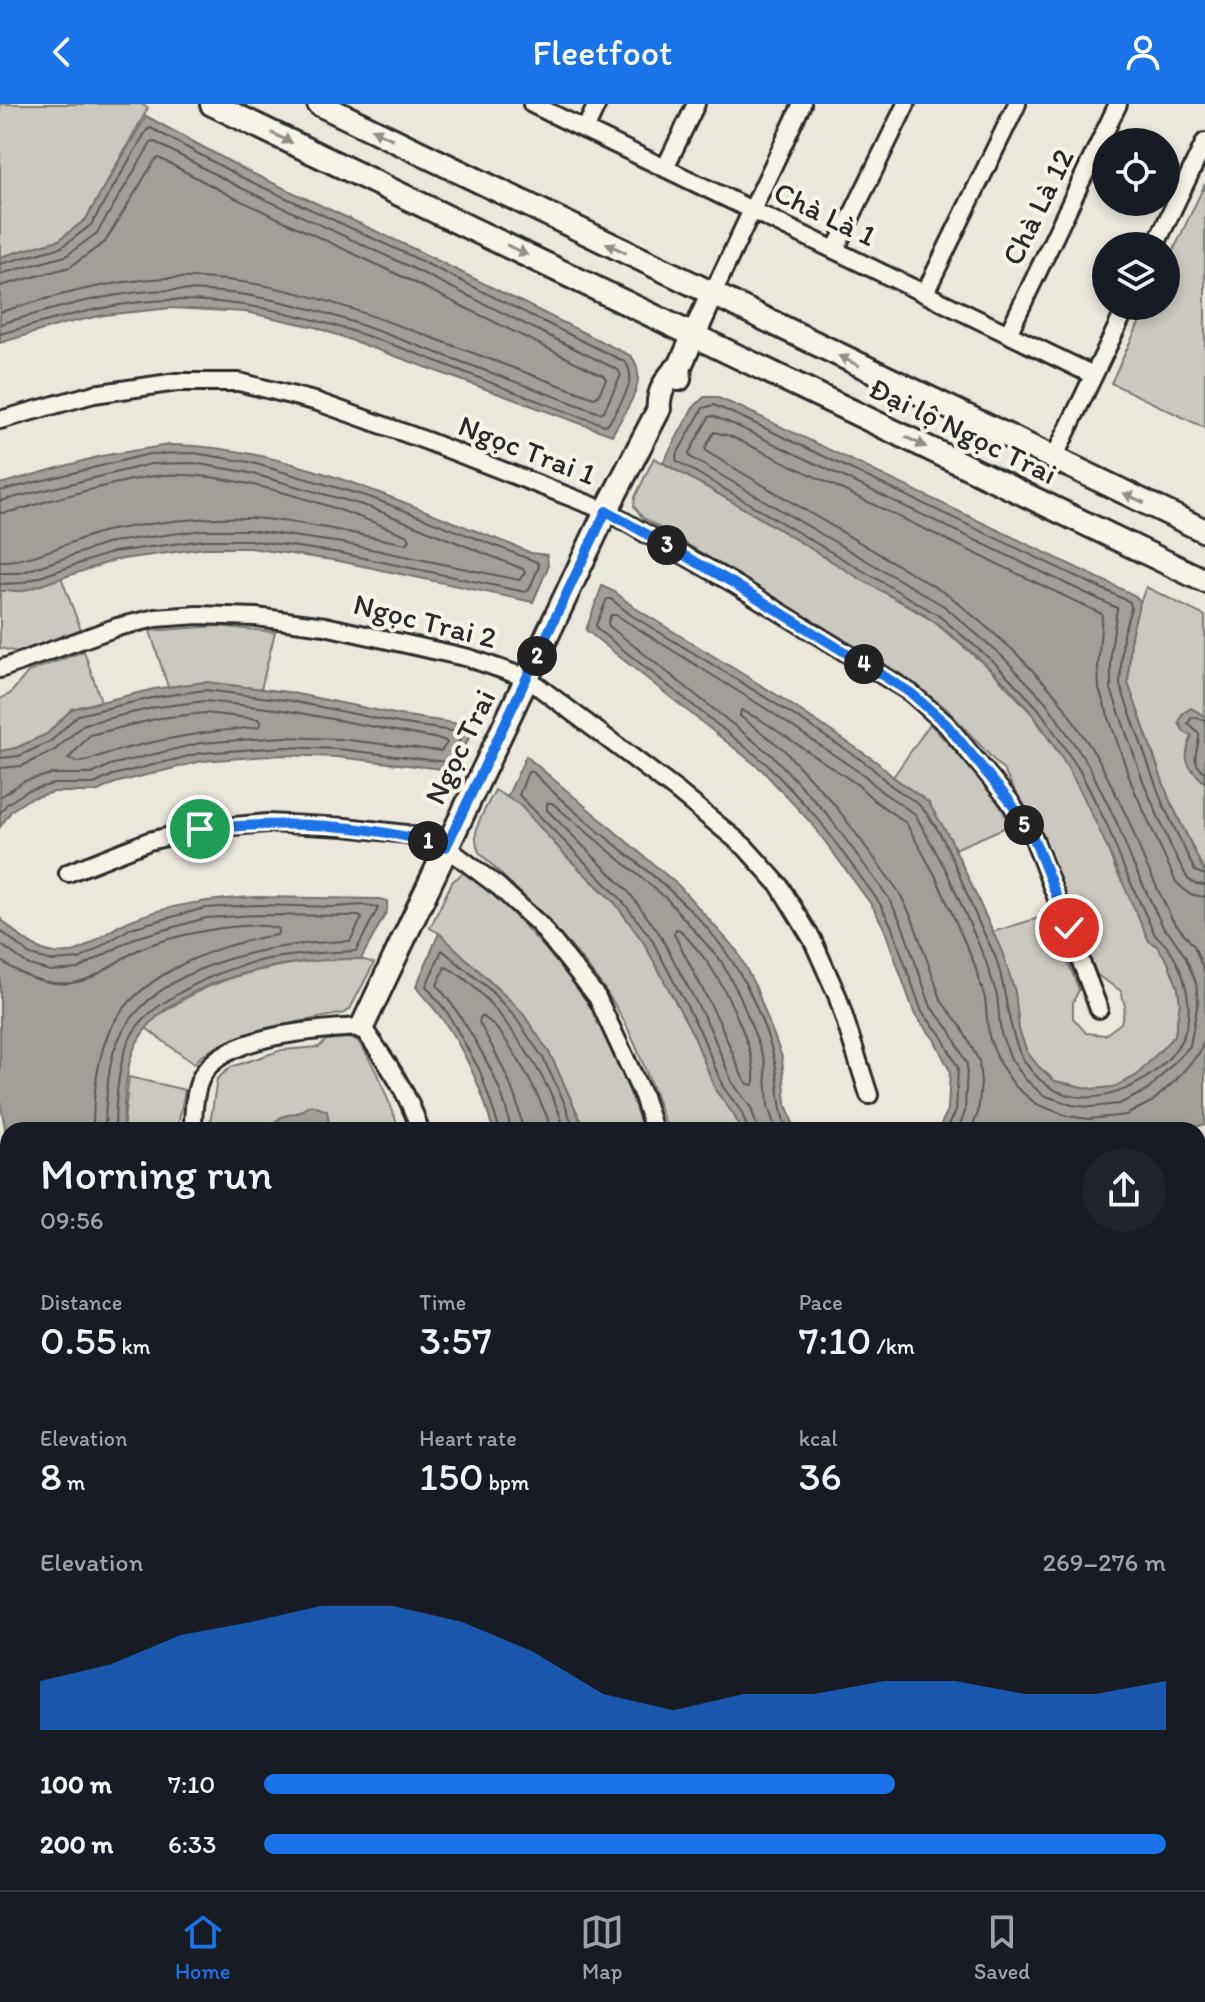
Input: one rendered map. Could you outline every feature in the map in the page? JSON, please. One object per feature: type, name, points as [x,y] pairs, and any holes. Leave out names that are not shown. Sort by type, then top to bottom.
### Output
[{"type":"main road","name":"Đại lộ Ngọc Trai","points":[[212,104],[1205,581]]},
{"type":"main road","name":"Đại lộ Ngọc Trai","points":[[319,104],[1205,531]]},
{"type":"main road","points":[[695,335],[712,295]]},
{"type":"main road","name":"Ngọc Trai","points":[[362,1027],[606,511],[659,409],[668,403],[680,377],[680,366],[695,335]]},
{"type":"street","name":"Chà Là 1","points":[[532,104],[1093,375]]},
{"type":"street","points":[[585,130],[597,104]]},
{"type":"street","points":[[665,168],[696,104]]},
{"type":"street","points":[[712,295],[802,104]]},
{"type":"street","points":[[835,250],[906,104]]},
{"type":"street","points":[[925,293],[1017,104]]},
{"type":"street","name":"Chà Là 12","points":[[1008,334],[1118,104]]},
{"type":"street","points":[[1162,232],[1205,142]]},
{"type":"street","points":[[1053,460],[1120,320]]},
{"type":"street","name":"Ngọc Trai 1","points":[[0,420],[94,394],[177,382],[239,382],[318,402],[606,511],[733,583],[911,693],[946,724],[1009,800],[1034,839],[1099,1009]]},
{"type":"street","name":"Ngọc Trai 2","points":[[0,669],[117,627],[156,618],[198,615],[256,617],[325,626],[469,658],[527,678],[677,791],[745,847],[779,885],[812,939],[837,995],[869,1095]]},
{"type":"street","points":[[68,873],[149,841],[200,829],[267,823],[406,834],[446,847],[499,887],[540,925],[597,997],[637,1083],[651,1122]]},
{"type":"street","points":[[194,1122],[197,1090],[203,1074],[230,1052],[296,1031],[362,1027],[387,1062],[417,1122]]},
{"type":"shaded area","points":[[0,104],[141,104],[148,108],[86,219],[59,240],[0,257]]},
{"type":"shaded area","points":[[1205,184],[1205,428],[1111,383],[1140,320],[1180,320],[1180,237]]},
{"type":"shaded area","points":[[654,458],[726,497],[934,622],[991,670],[1032,714],[1073,775],[1101,831],[1116,871],[1168,962],[1178,988],[1180,1003],[1175,1035],[1136,1077],[1114,1087],[1092,1089],[1055,1081],[1027,1052],[1019,1030],[1015,992],[992,932],[1049,915],[1079,990],[1073,1002],[1073,1018],[1086,1033],[1105,1035],[1121,1023],[1125,1006],[1121,991],[1097,975],[1041,838],[1004,771],[946,708],[901,674],[642,517],[634,506],[635,497]]},
{"type":"shaded area","points":[[61,577],[81,630],[21,653],[0,648],[0,591]]},
{"type":"shaded area","points":[[1146,587],[1205,616],[1205,873],[1169,799],[1128,683],[1132,624]]},
{"type":"shaded area","points":[[217,626],[275,632],[261,689],[205,682],[168,687],[150,631]]},
{"type":"shaded area","points":[[84,651],[101,701],[72,709],[47,734],[16,748],[0,751],[0,699],[10,694],[28,672]]},
{"type":"shaded area","points":[[930,724],[990,789],[1011,825],[955,849],[928,802],[893,777]]},
{"type":"shaded area","points":[[495,790],[520,805],[566,856],[615,903],[644,943],[694,1036],[716,1091],[737,1122],[665,1122],[636,1047],[610,997],[558,932],[479,852],[476,836]]},
{"type":"shaded area","points":[[464,872],[472,873],[527,929],[577,988],[606,1032],[640,1122],[581,1122],[550,1054],[521,1011],[430,928],[452,882]]},
{"type":"shaded area","points":[[326,958],[361,959],[374,963],[345,1013],[240,1037],[204,1054],[194,1064],[146,1028],[167,1010],[216,984],[251,972]]},
{"type":"shaded area","points":[[326,1040],[357,1040],[370,1060],[397,1122],[210,1122],[217,1079],[231,1067],[282,1050],[319,1047]]},
{"type":"shaded area","points":[[129,1077],[185,1090],[179,1122],[124,1122]]},
{"type":"water","points":[[146,116],[245,170],[631,356],[636,365],[637,385],[612,435],[315,327],[246,312],[171,308],[104,315],[0,343],[0,257],[59,240],[86,219]]},
{"type":"water","points":[[704,397],[716,397],[742,408],[1134,595],[1140,601],[1131,635],[1128,683],[1169,799],[1205,873],[1205,1122],[942,1122],[948,1110],[950,1071],[934,1039],[915,1015],[884,928],[873,907],[813,825],[762,770],[586,630],[602,586],[615,592],[635,608],[777,695],[877,762],[928,802],[950,838],[1002,952],[1015,992],[1019,1030],[1027,1052],[1055,1081],[1092,1089],[1114,1087],[1136,1076],[1175,1035],[1180,1003],[1168,962],[1157,946],[1149,941],[1083,796],[1033,715],[988,666],[927,617],[663,463],[692,409]]},
{"type":"water","points":[[169,445],[241,452],[313,470],[384,494],[531,553],[547,555],[548,567],[533,602],[339,561],[250,548],[205,548],[115,560],[23,591],[0,591],[0,484],[101,456]]},
{"type":"water","points":[[205,682],[287,692],[400,715],[474,726],[458,763],[451,770],[337,757],[283,755],[202,761],[115,783],[96,792],[54,792],[29,799],[12,810],[0,827],[0,751],[16,748],[47,734],[72,709],[154,689]]},
{"type":"water","points":[[1191,708],[1205,716],[1205,783],[1188,762],[1187,752],[1192,736],[1184,732],[1179,723],[1182,714]]},
{"type":"water","points":[[526,756],[679,886],[737,951],[756,988],[782,1057],[786,1104],[792,1122],[737,1122],[716,1091],[694,1036],[644,943],[615,903],[566,856],[520,805],[507,797]]},
{"type":"water","points":[[256,897],[380,899],[387,901],[387,911],[361,959],[266,968],[200,989],[171,1005],[149,1026],[133,1051],[124,1122],[4,1122],[0,1100],[0,918],[36,947],[69,953],[144,915],[207,901]]},
{"type":"water","points":[[439,933],[521,1011],[550,1054],[581,1122],[491,1122],[465,1056],[449,1028],[416,987]]},
{"type":"water","points":[[311,1105],[327,1111],[329,1122],[276,1122],[281,1117],[300,1112]]},
{"type":"route","points":[[200,829],[267,823],[345,827],[406,834],[446,847],[606,511],[733,583],[911,693],[946,724],[1009,800],[1034,839],[1069,928]]}]
